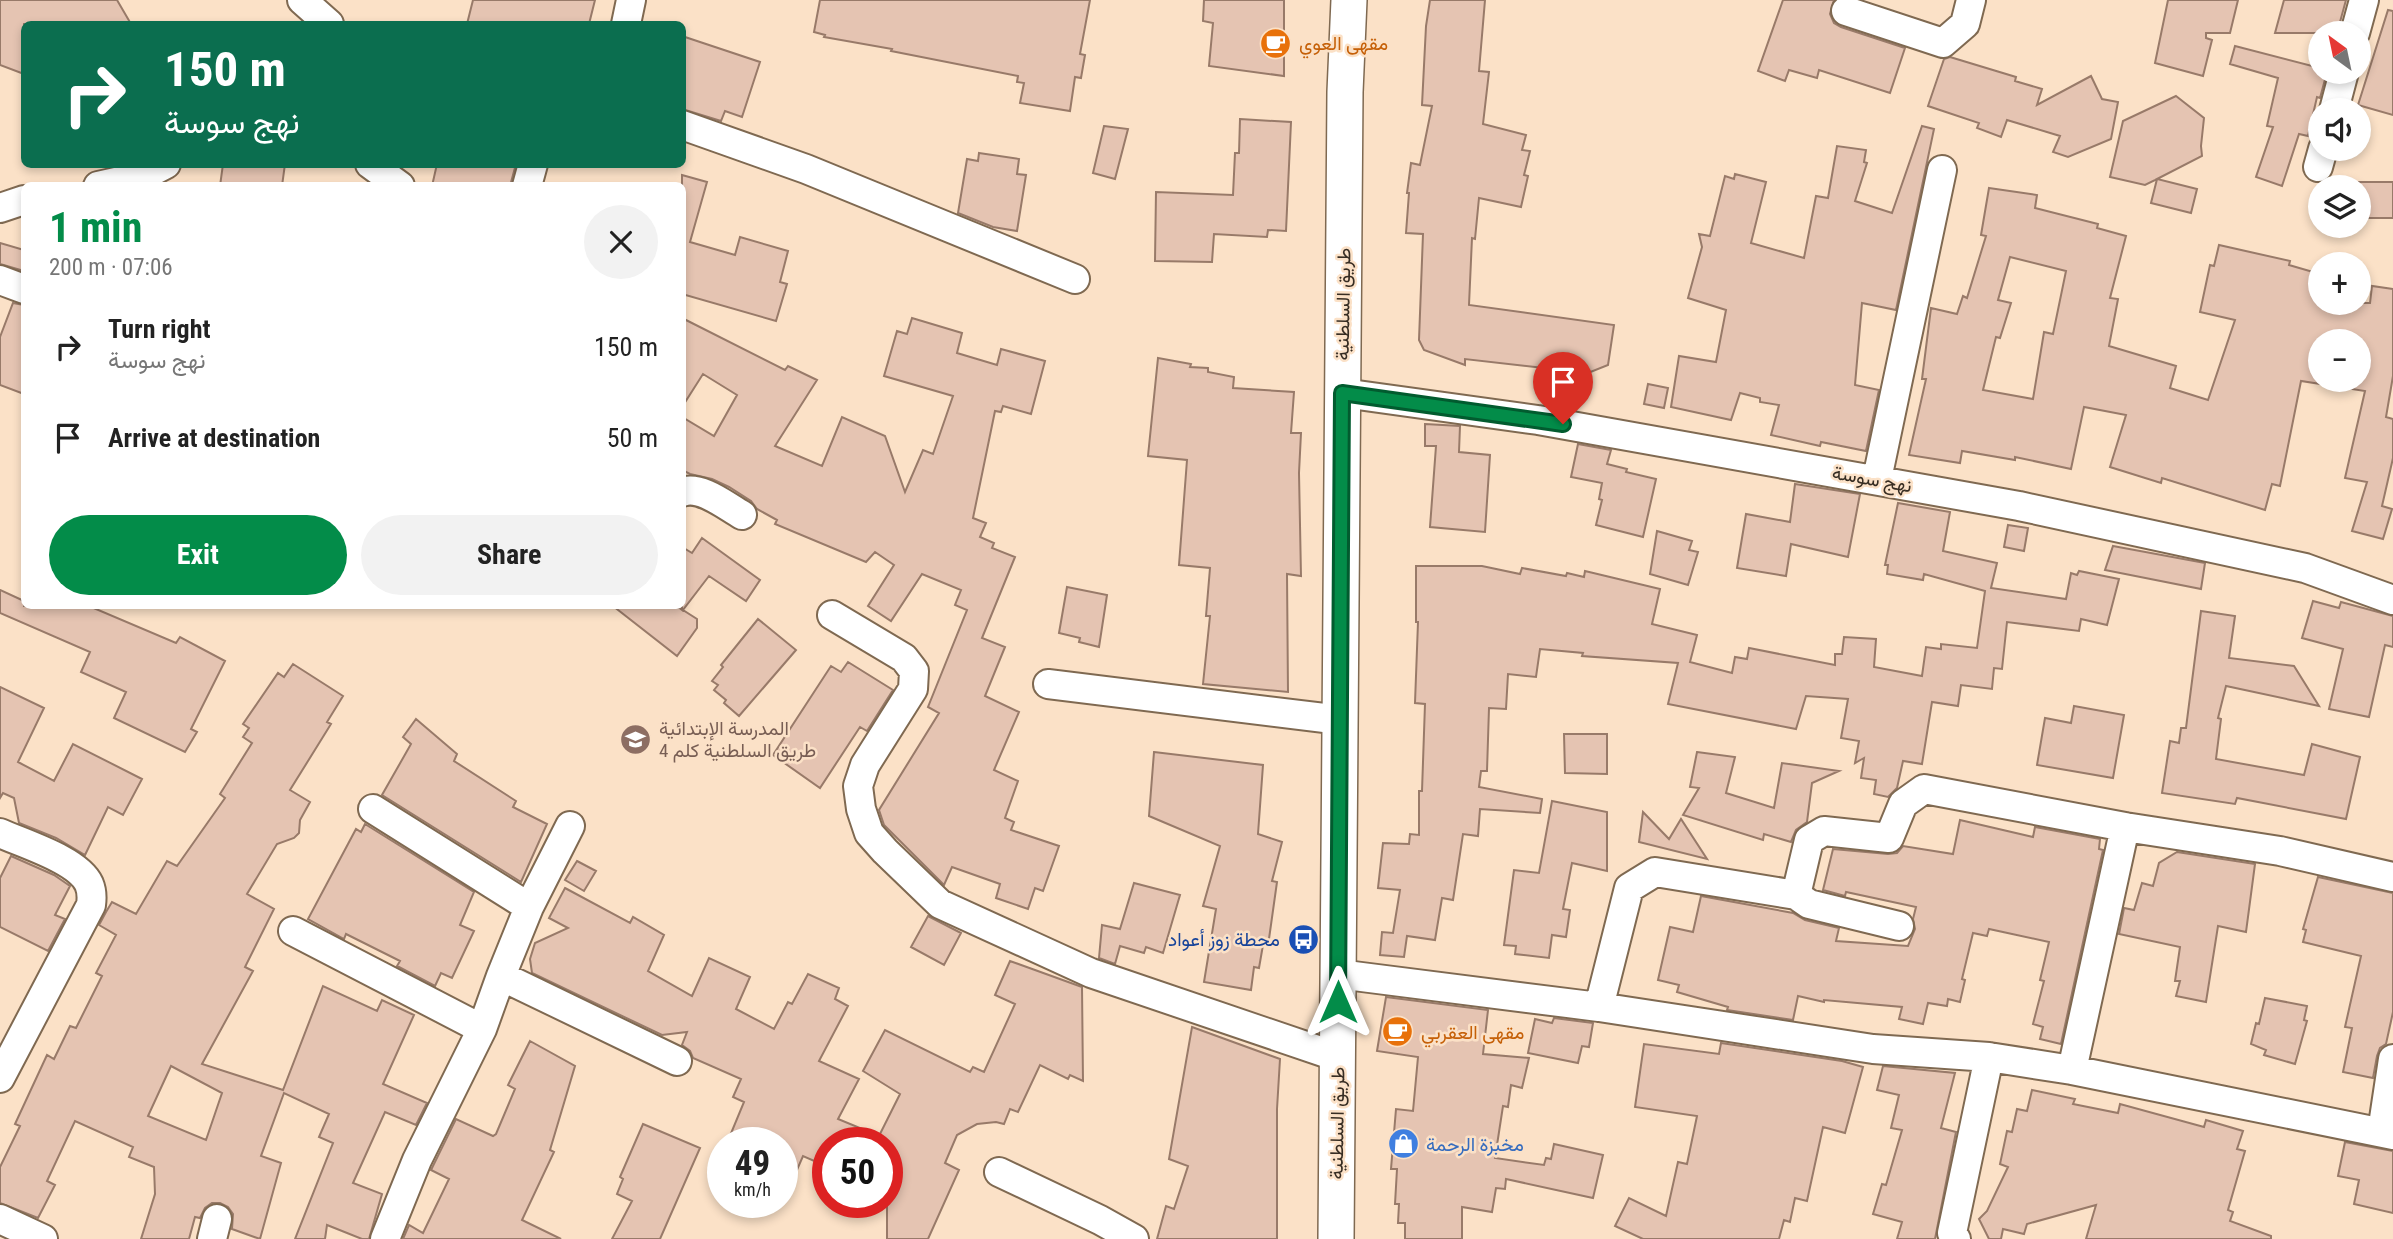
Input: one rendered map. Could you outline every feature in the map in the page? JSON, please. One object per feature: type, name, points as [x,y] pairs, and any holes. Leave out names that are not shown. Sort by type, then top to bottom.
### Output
[{"type":"main road","name":"طريق السلطنية","points":[[1336,1239],[1345,92],[1349,0]]},
{"type":"street","points":[[302,0],[326,21]]},
{"type":"street","points":[[627,21],[631,0]]},
{"type":"street","points":[[1846,11],[1943,43],[1965,23],[1971,0]]},
{"type":"street","points":[[2358,21],[2364,0]]},
{"type":"street","points":[[686,125],[806,169],[1075,279]]},
{"type":"street","points":[[117,182],[143,176],[158,168]]},
{"type":"street","points":[[375,168],[395,182]]},
{"type":"street","points":[[1877,479],[1942,170]]},
{"type":"street","points":[[0,208],[21,201]]},
{"type":"street","points":[[0,280],[21,288]]},
{"type":"street","name":"نهج سوسة","points":[[1342,393],[1538,420],[2019,506],[2305,568],[2393,600]]},
{"type":"street","points":[[686,490],[690,489],[704,494],[742,515]]},
{"type":"street","points":[[832,615],[904,658],[914,671],[913,688],[865,765],[858,786],[861,808],[869,832],[940,904],[1091,973],[1338,1057]]},
{"type":"street","points":[[1048,684],[1341,720]]},
{"type":"street","points":[[1796,895],[1809,840],[1824,831],[1889,838],[1903,804],[1924,789],[2125,827],[2280,851],[2393,877]]},
{"type":"street","points":[[373,809],[529,907]]},
{"type":"street","points":[[386,1239],[417,1160],[482,1029],[529,907],[570,826]]},
{"type":"street","points":[[2072,1070],[2125,827]]},
{"type":"street","points":[[0,833],[64,861],[80,871],[92,893],[91,905],[0,1078]]},
{"type":"street","points":[[1599,1007],[1629,888],[1655,872],[1796,895],[1809,904],[1899,926]]},
{"type":"street","points":[[293,930],[482,1029]]},
{"type":"street","points":[[1338,974],[1599,1007],[1873,1049],[1989,1058],[2072,1070],[2387,1134],[2393,1059]]},
{"type":"street","points":[[501,976],[677,1061]]},
{"type":"street","points":[[1956,1239],[1952,1233],[1989,1058]]},
{"type":"street","points":[[999,1172],[1134,1239]]},
{"type":"street","points":[[0,1219],[43,1239]]},
{"type":"building","points":[[0,0],[117,0],[129,21],[21,21],[21,73],[0,65]]},
{"type":"building","points":[[473,0],[595,0],[590,21],[468,21]]},
{"type":"building","points":[[820,0],[1090,0],[1080,54],[1085,55],[1081,78],[1075,77],[1070,111],[1020,103],[1024,83],[1017,82],[1018,76],[824,37],[825,35],[814,32]]},
{"type":"building","points":[[1204,0],[1284,0],[1284,76],[1209,66],[1213,23],[1203,21]]},
{"type":"building","points":[[1430,0],[1485,0],[1479,71],[1489,72],[1483,124],[1526,135],[1522,150],[1530,151],[1524,175],[1528,176],[1521,207],[1479,198],[1475,239],[1472,238],[1469,305],[1614,325],[1608,365],[1588,373],[1465,359],[1465,365],[1424,350],[1419,340],[1423,234],[1406,233],[1407,193],[1411,163],[1420,165],[1432,106],[1422,105]]},
{"type":"building","points":[[1783,0],[1834,0],[1830,14],[1834,23],[1905,48],[1890,93],[1819,70],[1817,78],[1789,70],[1785,81],[1758,71]]},
{"type":"building","points":[[2168,0],[2238,0],[2230,33],[2206,33],[2206,38],[2212,40],[2203,76],[2155,63]]},
{"type":"building","points":[[2284,0],[2346,0],[2340,21],[2308,21],[2308,33],[2275,33]]},
{"type":"building","points":[[2388,10],[2393,11],[2393,115],[2371,109],[2371,98],[2360,98],[2365,84],[2371,84],[2371,64]]},
{"type":"building","points":[[686,37],[760,62],[742,117],[725,111],[721,121],[686,110]]},
{"type":"building","points":[[2235,46],[2308,65],[2308,84],[2324,84],[2320,98],[2308,98],[2308,136],[2299,134],[2282,186],[2256,177],[2273,127],[2267,126],[2278,78],[2230,64]]},
{"type":"building","points":[[1950,57],[2016,77],[2015,81],[2042,89],[2037,105],[2091,76],[2102,99],[2118,102],[2111,139],[2068,157],[2053,152],[2060,136],[2007,120],[2001,137],[1977,128],[1979,123],[1928,106],[1944,59]]},
{"type":"building","points":[[2176,96],[2204,118],[2202,156],[2145,185],[2110,177],[2123,121]]},
{"type":"building","points":[[1240,119],[1291,122],[1286,231],[1268,230],[1267,237],[1214,234],[1212,262],[1155,261],[1156,192],[1233,195],[1235,153],[1239,153]]},
{"type":"building","points":[[1104,126],[1128,129],[1115,179],[1093,173]]},
{"type":"building","points":[[1922,126],[1934,129],[1896,310],[1862,303],[1855,385],[1879,390],[1866,451],[1821,442],[1820,446],[1771,435],[1779,405],[1760,402],[1760,398],[1740,393],[1731,420],[1671,407],[1679,356],[1716,362],[1726,310],[1688,298],[1702,247],[1699,234],[1710,236],[1725,176],[1734,179],[1735,174],[1766,182],[1751,243],[1804,258],[1816,196],[1828,198],[1837,146],[1866,150],[1864,162],[1867,163],[1855,201],[1892,213]]},
{"type":"building","points":[[979,153],[1019,159],[1017,174],[1026,175],[1017,231],[993,227],[958,213],[967,159],[978,161]]},
{"type":"building","points":[[222,168],[284,168],[283,182],[221,182]]},
{"type":"building","points":[[436,168],[515,168],[511,182],[433,182]]},
{"type":"building","points":[[682,175],[707,182],[690,242],[735,255],[740,237],[788,251],[780,282],[787,284],[776,321],[686,295],[686,182],[682,182]]},
{"type":"building","points":[[2157,179],[2197,189],[2191,213],[2151,203]]},
{"type":"building","points":[[2371,182],[2393,182],[2393,218],[2371,218]]},
{"type":"building","points":[[1989,188],[2037,195],[2035,208],[2098,224],[2097,228],[2126,236],[2110,298],[2118,299],[2109,346],[2176,366],[2170,388],[2208,400],[2235,320],[2200,312],[2210,265],[2214,266],[2219,245],[2290,261],[2289,265],[2308,271],[2308,315],[2371,315],[2372,286],[2393,289],[2393,376],[2386,417],[2393,419],[2393,458],[2382,506],[2392,509],[2383,539],[2352,531],[2367,482],[2345,478],[2365,392],[2371,392],[2371,329],[2308,329],[2308,382],[2301,381],[2280,486],[2272,484],[2265,510],[2162,478],[2161,483],[2110,467],[2126,415],[2084,407],[2071,469],[2015,457],[2015,460],[1962,451],[1960,463],[1909,455],[1926,379],[1922,379],[1931,308],[1957,314],[1963,296],[1967,298],[1986,236],[1981,235]],"holes":[[[2010,257],[2066,271],[2053,334],[2044,332],[2033,399],[1983,390],[1996,337],[2000,338],[2011,303],[1998,300]]]},
{"type":"building","points":[[0,243],[21,249],[21,270],[0,264]]},
{"type":"building","points":[[13,303],[21,304],[21,393],[0,385],[0,337]]},
{"type":"building","points":[[912,318],[962,333],[957,353],[997,365],[1001,349],[1045,361],[1031,414],[1003,406],[1001,412],[995,411],[973,518],[986,523],[980,537],[994,543],[992,548],[1015,557],[982,638],[1005,647],[985,696],[1019,712],[994,770],[1018,781],[1005,818],[1014,822],[1011,830],[1059,846],[1043,891],[1035,888],[1028,909],[996,898],[1000,884],[952,867],[944,885],[884,825],[879,810],[939,713],[928,707],[967,610],[955,605],[961,590],[922,574],[891,621],[868,606],[894,565],[875,552],[866,562],[775,524],[777,520],[757,509],[751,501],[729,487],[686,472],[686,419],[714,436],[737,395],[703,374],[686,401],[686,320],[785,370],[788,366],[817,380],[775,446],[822,466],[842,417],[885,436],[905,492],[923,450],[933,454],[953,396],[884,376],[897,331],[907,334]]},
{"type":"building","points":[[1158,358],[1191,364],[1190,367],[1208,368],[1208,372],[1234,377],[1233,388],[1294,392],[1291,433],[1301,433],[1301,576],[1287,574],[1288,692],[1203,684],[1210,616],[1206,616],[1210,568],[1179,565],[1187,460],[1148,456]]},
{"type":"building","points":[[1648,384],[1668,388],[1664,408],[1644,404]]},
{"type":"building","points":[[1425,424],[1460,426],[1459,452],[1490,455],[1485,532],[1430,527],[1436,446],[1425,446]]},
{"type":"building","points":[[1578,444],[1611,450],[1607,464],[1656,479],[1643,537],[1596,525],[1602,500],[1599,499],[1602,483],[1571,477]]},
{"type":"building","points":[[1795,484],[1860,494],[1848,557],[1791,544],[1786,576],[1737,568],[1746,514],[1790,522]]},
{"type":"building","points":[[1898,503],[1950,512],[1943,551],[1997,563],[1991,588],[2066,599],[2071,573],[2077,575],[2079,571],[2119,579],[2107,625],[2081,619],[2079,631],[2007,622],[2002,669],[1994,668],[1992,689],[1961,685],[1958,706],[1932,702],[1922,764],[1903,761],[1897,788],[1888,797],[1874,794],[1876,780],[1861,778],[1864,758],[1855,763],[1859,741],[1841,738],[1848,699],[1806,696],[1796,729],[1668,704],[1678,663],[1582,656],[1583,653],[1540,649],[1536,677],[1508,674],[1506,709],[1489,708],[1487,771],[1481,771],[1479,787],[1542,799],[1540,813],[1480,809],[1478,836],[1463,834],[1453,900],[1442,898],[1435,940],[1407,936],[1404,957],[1380,955],[1382,932],[1393,933],[1400,890],[1378,888],[1383,843],[1409,844],[1410,834],[1419,835],[1425,704],[1415,703],[1418,622],[1416,566],[1482,566],[1520,574],[1522,568],[1584,577],[1585,571],[1660,589],[1652,624],[1697,635],[1690,662],[1732,673],[1735,657],[1747,659],[1749,648],[1835,665],[1835,654],[1842,654],[1844,637],[1876,639],[1874,667],[1922,676],[1926,647],[1941,649],[1941,644],[1977,648],[1985,591],[1924,574],[1923,580],[1887,574],[1888,565],[1885,565]]},
{"type":"building","points":[[2008,525],[2028,528],[2024,551],[2004,547]]},
{"type":"building","points":[[1657,531],[1692,541],[1689,550],[1698,552],[1688,585],[1650,574]]},
{"type":"building","points":[[702,538],[760,580],[746,601],[709,576],[686,606],[686,549],[692,553]]},
{"type":"building","points":[[2113,546],[2205,563],[2201,589],[2105,570]]},
{"type":"building","points":[[1067,587],[1107,595],[1099,647],[1079,642],[1080,638],[1059,633]]},
{"type":"building","points":[[0,590],[21,600],[21,609],[96,609],[176,643],[180,637],[225,661],[191,729],[197,732],[185,752],[114,718],[126,692],[81,672],[90,652],[0,613]]},
{"type":"building","points":[[2313,601],[2339,608],[2341,602],[2393,616],[2393,647],[2385,645],[2369,717],[2329,709],[2343,649],[2302,638]]},
{"type":"building","points":[[617,609],[681,609],[697,619],[697,628],[677,656]]},
{"type":"building","points":[[2201,611],[2235,616],[2229,658],[2294,666],[2319,706],[2226,686],[2218,718],[2221,719],[2216,759],[2304,775],[2312,744],[2360,757],[2346,819],[2237,798],[2235,804],[2162,793],[2170,741],[2179,743],[2181,728],[2186,728]]},
{"type":"building","points":[[758,619],[796,650],[739,716],[724,703],[726,700],[714,690],[718,685],[712,681],[723,667],[721,665]]},
{"type":"building","points":[[848,662],[893,690],[867,731],[860,727],[820,788],[773,755],[831,666],[841,672]]},
{"type":"building","points":[[293,664],[343,696],[327,722],[331,724],[290,790],[310,802],[300,820],[299,833],[294,838],[277,844],[247,894],[274,909],[245,967],[253,971],[202,1064],[283,1090],[323,986],[377,1011],[382,1000],[414,1015],[383,1084],[427,1103],[416,1125],[385,1112],[353,1183],[382,1194],[369,1239],[362,1239],[327,1225],[325,1239],[295,1239],[333,1143],[319,1137],[329,1114],[284,1093],[261,1156],[281,1163],[260,1239],[232,1229],[233,1214],[228,1207],[212,1203],[205,1208],[200,1218],[195,1217],[189,1239],[141,1239],[155,1194],[154,1167],[129,1157],[133,1147],[75,1121],[47,1181],[55,1185],[38,1218],[0,1203],[0,1167],[20,1126],[15,1124],[47,1055],[54,1059],[70,1026],[76,1028],[102,976],[96,973],[116,935],[99,925],[106,912],[112,902],[136,914],[167,861],[177,866],[225,798],[220,794],[252,743],[243,737],[249,728],[243,724],[278,673],[284,677]],"holes":[[[171,1066],[222,1093],[206,1140],[148,1116]]]},
{"type":"building","points":[[0,687],[44,708],[18,762],[54,781],[73,744],[142,779],[123,815],[108,807],[85,855],[56,838],[19,823],[14,798],[3,793],[0,798]]},
{"type":"building","points":[[2074,706],[2124,715],[2113,778],[2037,765],[2045,718],[2071,723]]},
{"type":"building","points":[[416,719],[457,754],[454,761],[516,801],[513,807],[547,824],[521,882],[382,795],[411,744],[403,737]]},
{"type":"building","points":[[1564,734],[1607,734],[1607,774],[1565,773]]},
{"type":"building","points":[[1154,752],[1263,765],[1258,834],[1282,842],[1272,881],[1277,882],[1268,946],[1263,945],[1259,968],[1254,967],[1251,990],[1204,982],[1216,909],[1203,906],[1220,846],[1149,816]]},
{"type":"building","points":[[1697,752],[1735,757],[1726,793],[1774,808],[1782,763],[1839,771],[1812,783],[1807,822],[1796,830],[1791,842],[1764,834],[1763,840],[1683,815],[1699,788],[1690,787]]},
{"type":"building","points":[[1552,801],[1607,812],[1607,871],[1572,863],[1563,909],[1570,910],[1566,937],[1552,935],[1549,958],[1515,954],[1516,946],[1504,945],[1514,870],[1539,873]]},
{"type":"building","points":[[1643,812],[1669,839],[1681,819],[1707,859],[1639,842]]},
{"type":"building","points":[[1960,820],[2033,837],[2035,827],[2100,839],[2099,849],[2103,850],[2061,1044],[2040,1039],[2043,1027],[2033,1024],[2044,981],[2040,980],[2049,942],[1989,929],[1987,936],[1973,933],[1962,979],[1965,980],[1960,1002],[1948,999],[1947,1006],[1928,1003],[1923,1024],[1899,1019],[1902,1007],[1824,1002],[1798,996],[1793,1020],[1727,1010],[1728,1007],[1677,992],[1679,985],[1658,980],[1670,927],[1693,932],[1701,896],[1793,913],[1805,920],[1839,928],[1836,941],[1908,946],[1915,929],[1913,919],[1916,907],[1846,892],[1845,896],[1823,890],[1833,849],[1888,854],[1897,853],[1903,846],[1953,854]]},
{"type":"building","points":[[365,824],[474,892],[460,925],[474,931],[452,978],[441,973],[435,986],[397,966],[400,961],[346,934],[344,939],[308,919],[356,829],[361,832]]},
{"type":"building","points":[[2177,852],[2255,864],[2246,932],[2218,926],[2206,1002],[2176,996],[2180,981],[2175,981],[2180,947],[2119,934],[2124,908],[2134,910],[2142,883],[2153,886],[2159,863]]},
{"type":"building","points":[[11,856],[54,875],[70,886],[55,915],[65,919],[48,951],[0,927],[0,878]]},
{"type":"building","points":[[577,861],[596,871],[584,891],[565,880]]},
{"type":"building","points":[[2318,877],[2393,893],[2393,1012],[2386,1044],[2380,1048],[2373,1078],[2343,1072],[2352,1028],[2345,1027],[2361,956],[2303,942],[2306,930],[2303,929]]},
{"type":"building","points":[[1134,883],[1180,895],[1163,953],[1146,947],[1144,953],[1120,946],[1115,964],[1099,958],[1102,925],[1120,929]]},
{"type":"building","points":[[565,888],[630,923],[633,917],[664,935],[648,971],[692,996],[709,958],[750,977],[736,1009],[774,1029],[788,1002],[792,1004],[808,974],[839,988],[835,999],[848,1006],[819,1061],[859,1079],[838,1119],[857,1127],[812,1127],[812,1160],[803,1156],[798,1167],[798,1127],[734,1127],[744,1102],[733,1097],[741,1079],[693,1058],[690,1051],[682,1045],[687,1032],[662,1035],[532,973],[530,959],[535,943],[568,928],[549,918]]},
{"type":"building","points":[[928,916],[961,933],[944,965],[911,947]]},
{"type":"building","points":[[1010,961],[1082,987],[1083,1081],[1070,1075],[1068,1079],[1040,1065],[1018,1112],[1010,1109],[1004,1124],[977,1124],[957,1135],[945,1163],[959,1170],[928,1239],[887,1239],[887,1218],[903,1218],[903,1127],[884,1127],[900,1094],[863,1071],[885,1030],[970,1072],[973,1067],[984,1072],[1015,1004],[995,995]]},
{"type":"building","points":[[1386,997],[1488,1010],[1483,1054],[1529,1058],[1522,1088],[1511,1085],[1508,1107],[1503,1106],[1495,1158],[1544,1165],[1546,1158],[1551,1159],[1554,1144],[1603,1155],[1593,1198],[1506,1179],[1505,1189],[1496,1188],[1492,1212],[1462,1207],[1462,1239],[1405,1239],[1405,1223],[1398,1223],[1399,1204],[1395,1204],[1397,1169],[1391,1169],[1396,1109],[1413,1111],[1418,1057],[1377,1051]]},
{"type":"building","points":[[2265,998],[2307,1006],[2304,1020],[2307,1021],[2295,1064],[2264,1055],[2266,1050],[2251,1044]]},
{"type":"building","points":[[1554,1018],[1593,1023],[1589,1047],[1582,1046],[1578,1063],[1528,1053],[1535,1019],[1552,1023]]},
{"type":"building","points":[[1192,1027],[1280,1059],[1277,1109],[1277,1239],[1157,1239],[1166,1206],[1174,1209],[1188,1166],[1169,1159]]},
{"type":"building","points":[[530,1041],[575,1066],[550,1150],[554,1152],[522,1220],[561,1239],[403,1239],[409,1225],[423,1233],[449,1179],[431,1170],[456,1119],[493,1136],[496,1134],[515,1089],[508,1085]]},
{"type":"building","points":[[1721,1043],[1842,1061],[1863,1067],[1845,1133],[1823,1127],[1807,1201],[1795,1198],[1790,1222],[1784,1220],[1779,1239],[1643,1239],[1615,1226],[1629,1198],[1666,1216],[1678,1162],[1687,1164],[1697,1116],[1635,1107],[1644,1044],[1719,1054]]},
{"type":"building","points":[[1883,1066],[1955,1073],[1941,1128],[1956,1132],[1935,1239],[1897,1239],[1902,1222],[1873,1214],[1882,1184],[1886,1185],[1902,1130],[1891,1128],[1899,1095],[1877,1090]]},
{"type":"building","points":[[2032,1090],[2075,1099],[2073,1104],[2118,1113],[2120,1104],[2204,1127],[2206,1120],[2243,1131],[2237,1149],[2245,1151],[2228,1210],[2233,1212],[2230,1221],[2271,1236],[2271,1239],[2086,1239],[2096,1205],[2027,1224],[2024,1234],[2003,1229],[2001,1239],[1989,1239],[1979,1219],[1987,1211],[2008,1167],[2000,1164],[2007,1131],[2012,1132],[2017,1109],[2027,1111]]},
{"type":"building","points":[[643,1124],[700,1148],[660,1239],[612,1239],[632,1201],[617,1194],[623,1179],[620,1177]]},
{"type":"building","points":[[2345,1142],[2393,1151],[2393,1213],[2354,1204],[2359,1180],[2338,1176]]},
{"type":"place","name":"مقهى العوي","points":[[1276,43]]},
{"type":"place","name":"المدرسة الإبتدائية طريق السلطنية كلم 4","points":[[636,739]]},
{"type":"place","name":"محطة زوز أعواد","points":[[1303,939]]},
{"type":"place","name":"مقهى العقربي","points":[[1398,1032]]},
{"type":"place","name":"مخبزة الرحمة","points":[[1403,1144]]},
{"type":"route","points":[[1338,1002],[1342,393],[1563,424]]}]
